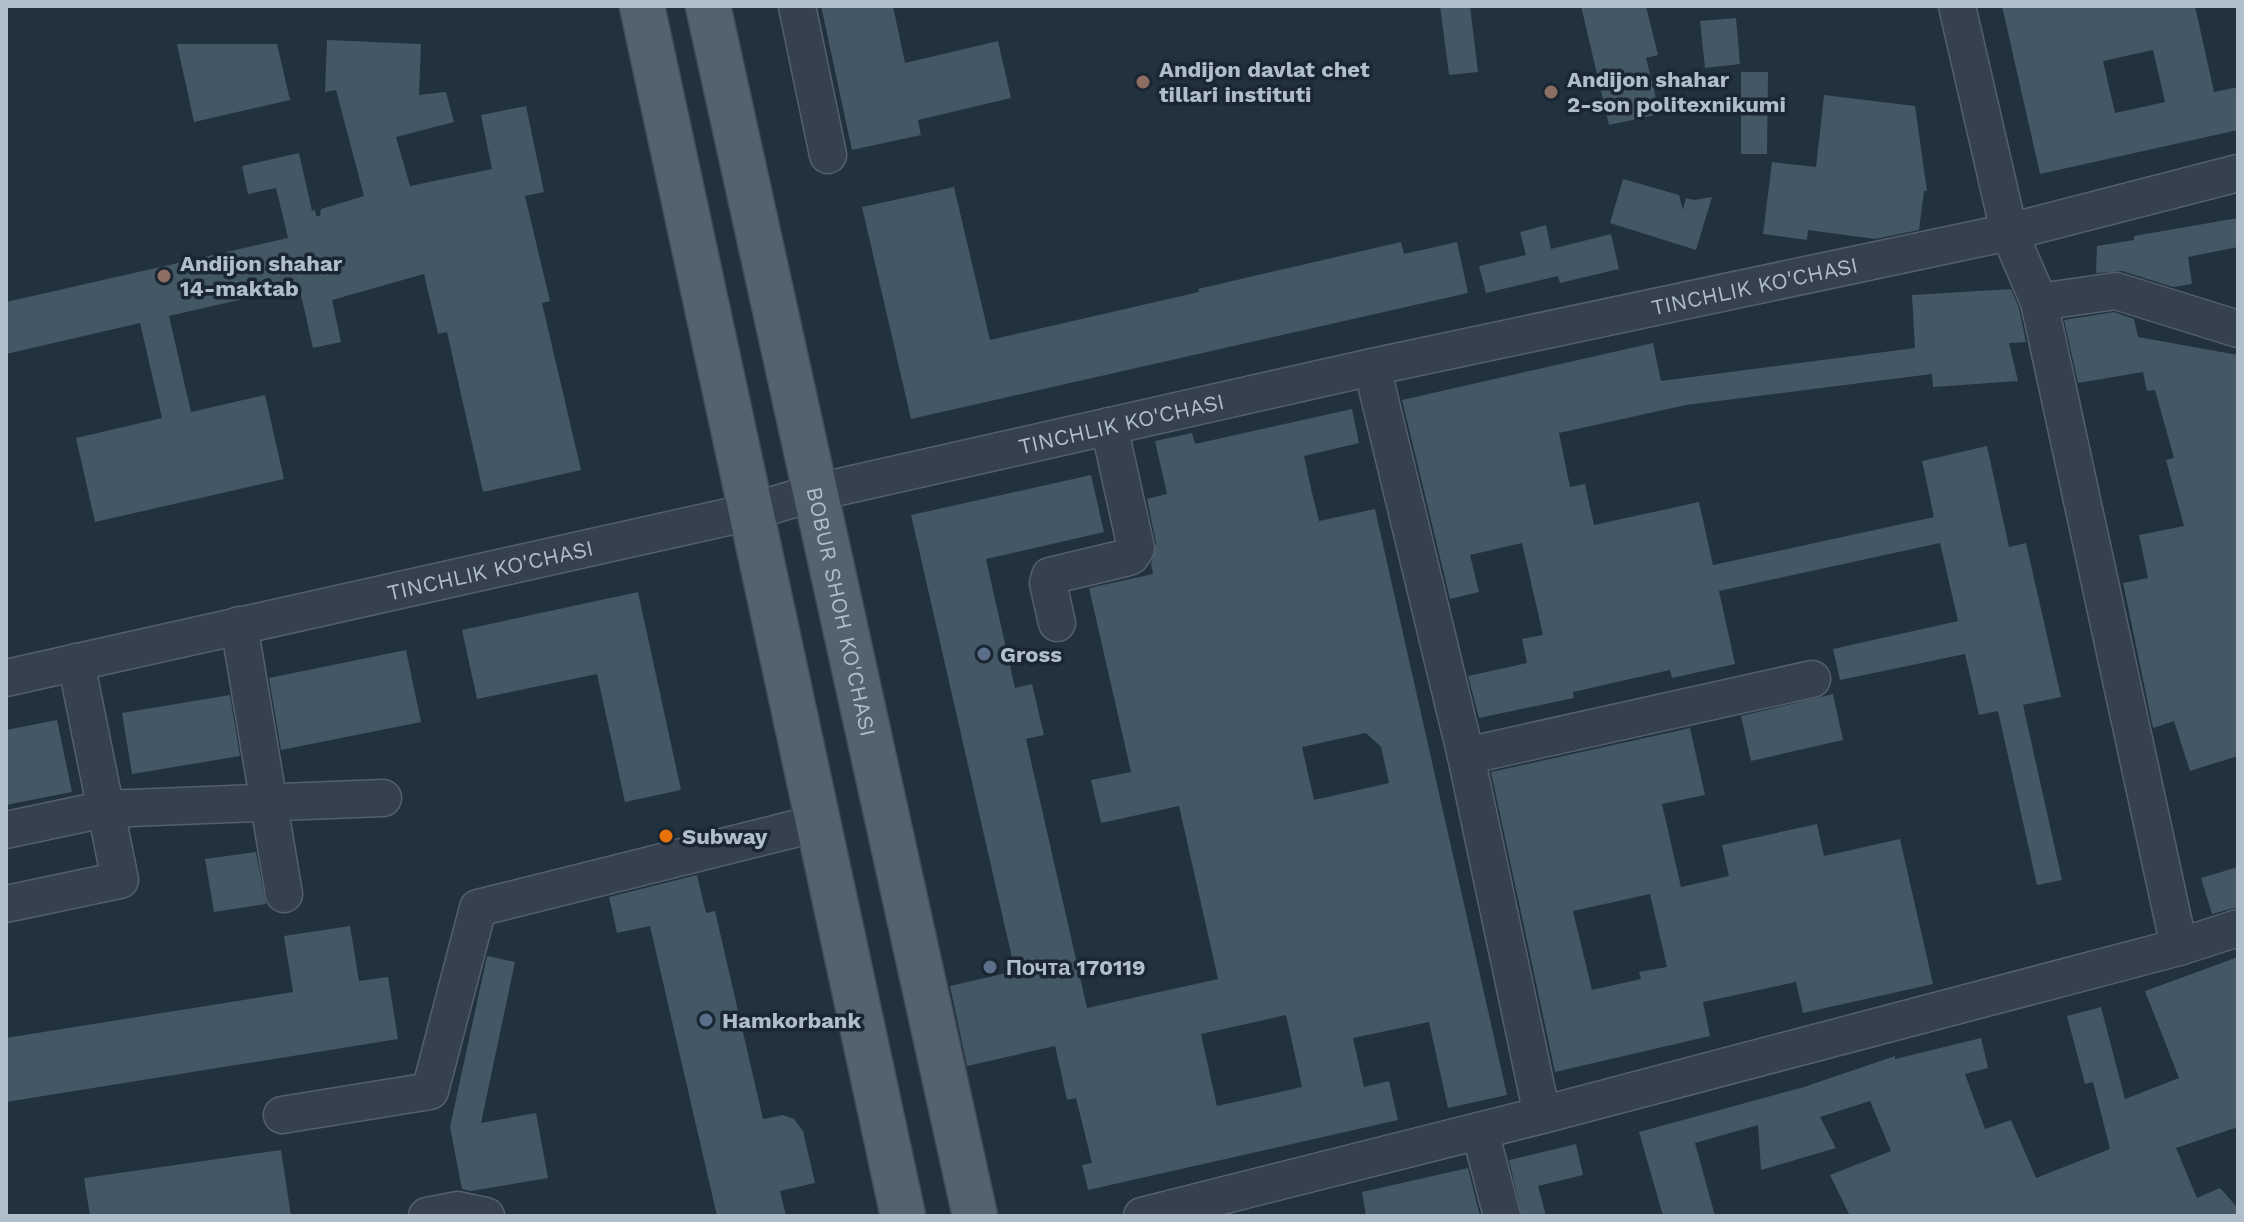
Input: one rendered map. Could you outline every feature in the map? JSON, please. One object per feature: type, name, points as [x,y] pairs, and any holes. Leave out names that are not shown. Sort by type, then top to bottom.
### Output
[{"type":"main road","points":[[642,6],[903,1216]]},
{"type":"main road","name":"BOBUR SHOH KO'CHASI","points":[[708,6],[975,1216]]},
{"type":"street","points":[[797,6],[828,155]]},
{"type":"street","points":[[1957,6],[2009,232],[2039,302],[2179,947]]},
{"type":"street","name":"TINCHLIK KO'CHASI","points":[[6,678],[750,512],[817,492],[1372,367],[2009,232],[2238,173]]},
{"type":"street","points":[[2039,302],[2116,291],[2238,329]]},
{"type":"street","points":[[1372,367],[1466,756],[1542,1115]]},
{"type":"street","points":[[1057,623],[1048,583],[1050,576],[1125,558],[1131,556],[1136,548],[1109,426]]},
{"type":"street","points":[[239,625],[284,894]]},
{"type":"street","points":[[6,904],[120,880],[76,662]]},
{"type":"street","points":[[1466,756],[1812,679]]},
{"type":"street","points":[[6,830],[105,809],[383,798]]},
{"type":"street","points":[[282,1115],[430,1091],[478,908],[818,823]]},
{"type":"street","points":[[1142,1216],[1542,1115],[2179,947],[2238,928]]},
{"type":"street","points":[[1480,1131],[1502,1216]]},
{"type":"street","points":[[427,1216],[458,1210],[486,1216]]},
{"type":"building","points":[[821,6],[893,6],[905,63],[998,41],[1011,98],[918,120],[921,135],[852,150]]},
{"type":"building","points":[[1440,6],[1470,6],[1478,72],[1449,75]]},
{"type":"building","points":[[1581,6],[1646,6],[1658,55],[1646,58],[1660,114],[1609,125]]},
{"type":"building","points":[[2002,6],[2195,6],[2214,92],[2238,87],[2238,130],[2040,174]],"holes":[[[2153,50],[2165,102],[2115,113],[2103,61]]]},
{"type":"building","points":[[1736,18],[1740,64],[1705,68],[1700,21]]},
{"type":"building","points":[[327,40],[421,44],[419,95],[446,92],[454,122],[396,137],[410,186],[492,169],[481,115],[526,106],[544,192],[525,196],[550,301],[542,303],[581,470],[483,492],[447,332],[438,334],[424,274],[332,300],[341,342],[313,348],[299,286],[169,316],[191,412],[265,395],[284,479],[95,522],[76,438],[162,418],[140,323],[6,354],[6,302],[288,238],[276,188],[248,194],[242,166],[299,153],[312,211],[315,210],[316,216],[320,216],[321,209],[364,196],[336,90],[325,92]]},
{"type":"building","points":[[177,44],[277,44],[290,100],[194,122]]},
{"type":"building","points":[[1741,72],[1768,72],[1767,154],[1741,154]]},
{"type":"building","points":[[1824,95],[1915,106],[1927,191],[1924,191],[1919,230],[1875,239],[1808,230],[1807,240],[1763,234],[1772,162],[1816,167]]},
{"type":"building","points":[[1623,179],[1679,195],[1683,210],[1686,198],[1712,197],[1696,250],[1610,223]]},
{"type":"building","points":[[954,187],[990,340],[1401,242],[1404,254],[1457,242],[1468,293],[911,419],[862,207]]},
{"type":"building","points":[[2238,218],[2238,247],[2188,257],[2192,284],[2173,287],[2122,271],[2096,273],[2097,246],[2134,240],[2134,236]]},
{"type":"building","points":[[1546,225],[1551,249],[1611,234],[1619,269],[1560,283],[1558,276],[1486,293],[1479,266],[1526,255],[1520,232]]},
{"type":"building","points":[[2011,289],[2019,308],[2026,342],[2009,343],[2018,381],[1933,387],[1932,374],[1686,405],[1559,433],[1570,487],[1585,484],[1594,525],[1699,502],[1713,565],[1934,517],[1922,461],[1987,446],[2009,547],[2026,543],[2061,697],[2023,705],[2062,880],[2037,885],[1998,711],[1979,715],[1965,654],[1840,680],[1833,649],[1958,621],[1940,543],[1719,591],[1735,664],[1672,678],[1670,670],[1573,692],[1574,698],[1479,718],[1468,676],[1527,663],[1522,639],[1543,635],[1522,543],[1470,555],[1479,592],[1450,599],[1402,400],[1653,343],[1661,381],[1915,348],[1912,295]]},
{"type":"building","points":[[2114,312],[2134,319],[2138,337],[2238,355],[2238,756],[2190,771],[2174,721],[2153,728],[2123,583],[2148,578],[2139,535],[2184,526],[2166,460],[2174,458],[2155,390],[2147,391],[2143,372],[2078,383],[2064,320]]},
{"type":"building","points":[[1352,409],[1359,443],[1304,456],[1312,493],[1319,521],[1375,509],[1507,1095],[1448,1108],[1429,1022],[1353,1038],[1364,1087],[1389,1081],[1398,1120],[1088,1190],[1082,1165],[1092,1163],[1076,1098],[1067,1100],[1055,1046],[967,1066],[950,986],[1015,971],[911,515],[1091,475],[1104,532],[986,559],[1015,688],[1032,684],[1044,735],[1026,739],[1087,1008],[1218,979],[1179,806],[1101,823],[1091,780],[1131,772],[1089,588],[1153,574],[1151,564],[1156,543],[1147,499],[1167,494],[1155,441],[1192,433],[1195,444]],"holes":[[[1366,733],[1381,747],[1389,783],[1314,800],[1302,747]],[[1286,1015],[1302,1087],[1217,1106],[1201,1034]]]},
{"type":"building","points":[[638,592],[681,790],[625,802],[597,674],[477,699],[462,630]]},
{"type":"building","points":[[406,650],[421,722],[281,750],[269,678]]},
{"type":"building","points":[[1833,694],[1843,740],[1751,761],[1741,716]]},
{"type":"building","points":[[230,695],[240,756],[132,774],[122,713]]},
{"type":"building","points":[[57,720],[72,792],[6,805],[6,730]]},
{"type":"building","points":[[1690,728],[1705,795],[1662,804],[1681,887],[1729,876],[1722,845],[1817,824],[1824,856],[1900,839],[1933,984],[1803,1013],[1796,982],[1703,1002],[1710,1036],[1555,1072],[1491,772]],"holes":[[[1650,894],[1667,967],[1639,972],[1641,979],[1592,990],[1573,911]]]},
{"type":"building","points":[[256,852],[266,904],[214,912],[205,859]]},
{"type":"building","points":[[2238,867],[2238,907],[2212,914],[2201,878]]},
{"type":"building","name":"Hamkorbank","points":[[697,875],[706,913],[715,911],[763,1119],[783,1115],[794,1119],[803,1131],[815,1183],[780,1191],[786,1216],[717,1216],[650,926],[617,933],[609,897]]},
{"type":"building","points":[[350,926],[359,981],[388,977],[398,1039],[6,1102],[6,1038],[293,992],[284,936]]},
{"type":"building","points":[[487,956],[515,962],[481,1123],[536,1113],[548,1178],[471,1191],[462,1189],[450,1127]]},
{"type":"building","points":[[2238,957],[2238,1127],[2176,1148],[2197,1198],[2220,1188],[2238,1208],[2238,1216],[1850,1216],[1830,1175],[1891,1151],[1870,1101],[1820,1117],[1836,1148],[1761,1170],[1758,1125],[1695,1143],[1715,1216],[1663,1216],[1639,1132],[1804,1087],[1895,1056],[1895,1059],[1981,1038],[1988,1068],[1965,1074],[1985,1129],[2011,1120],[2036,1178],[2110,1149],[2093,1082],[2085,1084],[2067,1016],[2101,1007],[2125,1099],[2179,1078],[2145,991]]},
{"type":"building","points":[[1576,1144],[1583,1175],[1538,1186],[1546,1216],[1522,1216],[1509,1160]]},
{"type":"building","points":[[281,1150],[291,1216],[90,1216],[84,1178]]},
{"type":"building","points":[[1468,1168],[1480,1216],[1366,1216],[1362,1192]]},
{"type":"place","name":"Andijon davlat chet tillari instituti","points":[[1143,82]]},
{"type":"place","name":"Andijon shahar 2-son politexnikumi","points":[[1551,92]]},
{"type":"place","name":"Andijon shahar 14-maktab","points":[[164,276]]},
{"type":"place","name":"Gross","points":[[984,654]]},
{"type":"place","name":"Subway","points":[[666,836]]},
{"type":"place","name":"Почта 170119","points":[[990,967]]},
{"type":"place","name":"Hamkorbank","points":[[706,1020]]}]
